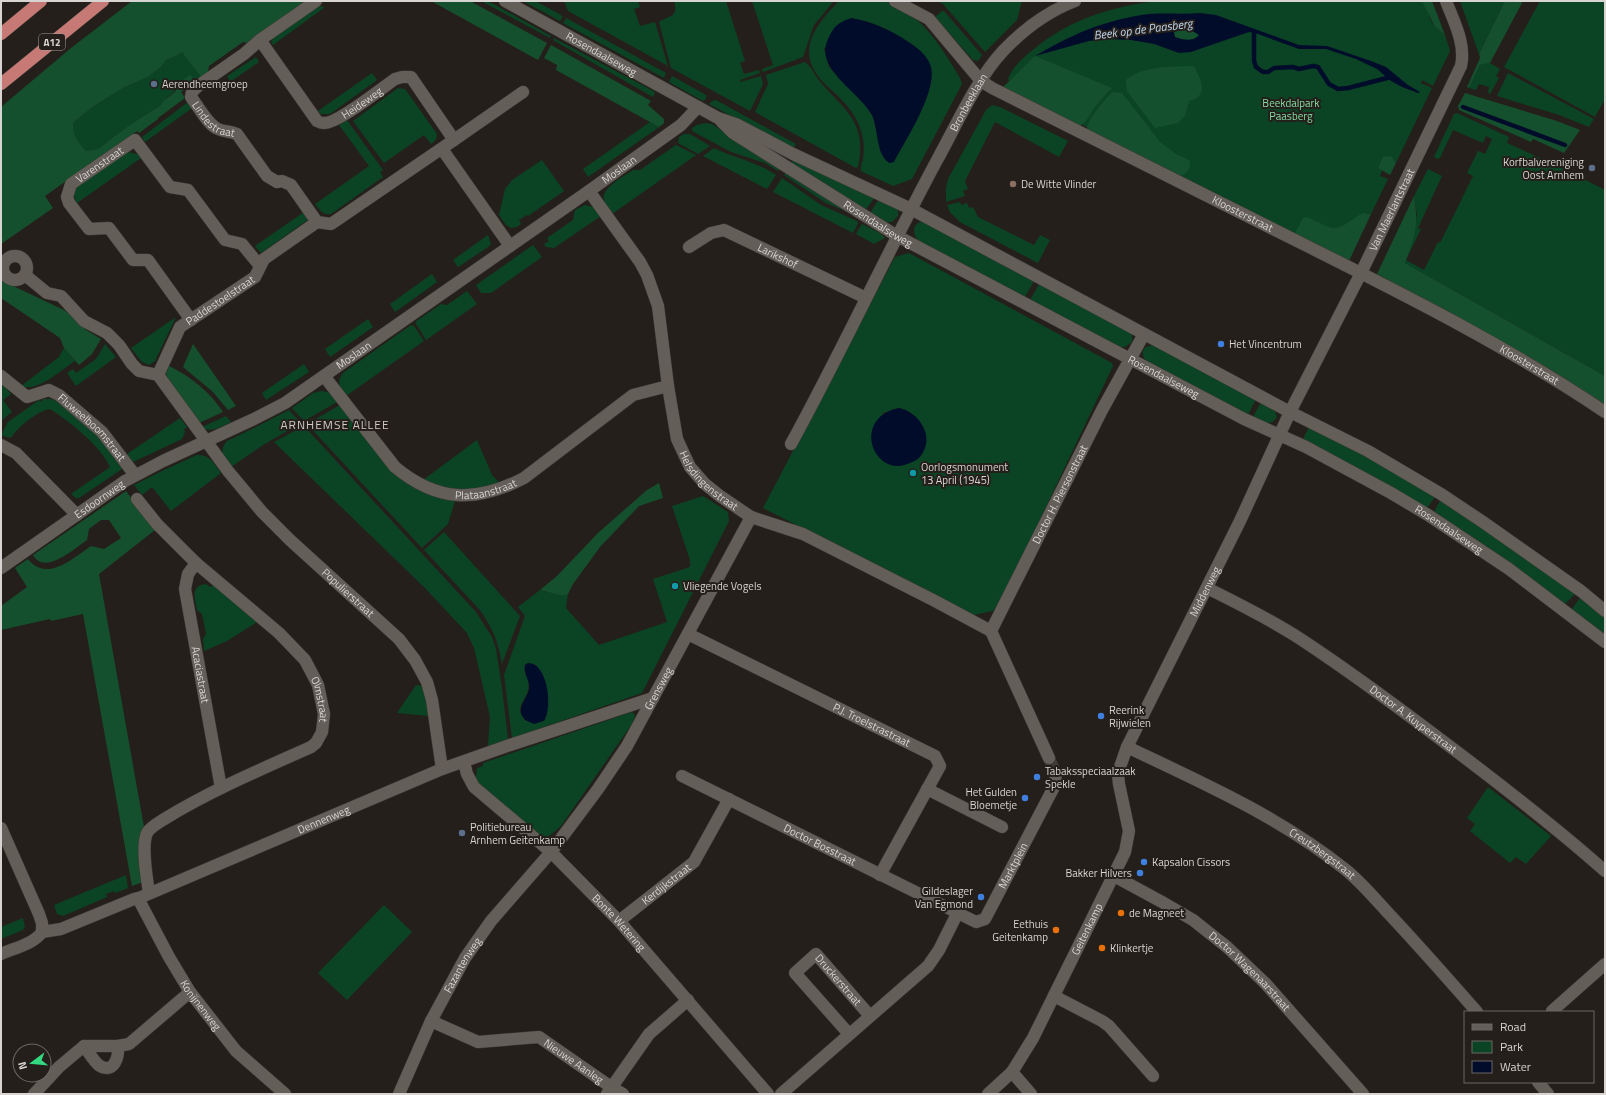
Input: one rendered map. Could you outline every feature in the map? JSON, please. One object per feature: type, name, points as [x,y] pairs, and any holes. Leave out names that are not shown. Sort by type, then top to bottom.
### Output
[{"type":"highway","points":[[1,34],[41,1]]},
{"type":"highway","name":"A12","points":[[1,84],[103,1]]},
{"type":"street","points":[[260,40],[316,1]]},
{"type":"street","name":"Rosendaalseweg","points":[[505,1],[718,118],[738,125],[793,154],[911,209],[1290,412],[1368,451],[1441,494],[1581,591],[1605,610]]},
{"type":"street","name":"Kloosterstraat","points":[[895,1],[929,20],[981,80],[992,88],[1466,327],[1523,360],[1605,412]]},
{"type":"street","name":"Bronbeeklaan","points":[[898,236],[911,209],[981,80],[996,59],[1012,42],[1046,16],[1054,5],[1075,1]]},
{"type":"street","name":"Van Maerlantstraat","points":[[1290,412],[1361,273],[1461,66],[1463,56],[1462,44],[1446,1]]},
{"type":"street","name":"Heideweg","points":[[260,40],[317,121],[324,123],[345,114],[395,79],[411,77],[454,140]]},
{"type":"street","name":"Lindestraat","points":[[260,40],[244,54],[198,86],[192,92],[191,97],[212,126],[217,129],[230,131],[237,134],[267,176],[277,182],[287,182],[291,185],[317,222]]},
{"type":"street","points":[[317,222],[331,224],[523,92]]},
{"type":"street","name":"Moslaan","points":[[205,441],[243,425],[285,403],[589,192],[682,125],[698,107]]},
{"type":"street","name":"Rosendaalseweg","points":[[718,118],[733,133],[898,236],[1244,419],[1280,434],[1354,473],[1428,515],[1514,573],[1605,642]]},
{"type":"street","name":"Paddestoelstraat","points":[[135,140],[170,187],[188,190],[225,240],[242,244],[260,266]]},
{"type":"street","name":"Varenstraat","points":[[135,140],[71,184],[67,197],[69,203],[88,229],[109,228],[133,260],[148,260],[190,320]]},
{"type":"street","points":[[442,149],[510,246]]},
{"type":"street","name":"Helsdingenstraat","points":[[589,192],[630,247],[647,275],[655,293],[677,439],[690,467],[705,484],[751,517],[802,534],[935,601],[990,631]]},
{"type":"street","name":"Paddestoelstraat","points":[[158,375],[180,327],[255,276],[264,259],[317,222]]},
{"type":"street","name":"Larikshof","points":[[690,247],[711,233],[724,230],[866,298]]},
{"type":"street","points":[[791,444],[817,397],[898,236]]},
{"type":"street","points":[[25,275],[47,293],[61,296],[84,321],[107,333],[119,345],[132,364],[139,371],[158,375],[205,441]]},
{"type":"street","name":"Doctor H. Piersonstraat","points":[[990,631],[1100,414],[1144,334]]},
{"type":"street","name":"Fluweelboomstraat","points":[[1,376],[27,397],[49,390],[59,395],[102,432],[135,476]]},
{"type":"street","name":"Plataanstraat","points":[[324,376],[395,467],[424,487],[441,493],[474,496],[507,487],[524,478],[633,395],[668,386]]},
{"type":"street","name":"Middenweg","points":[[1128,747],[1207,588],[1290,412]]},
{"type":"street","name":"Esdoornweg","points":[[1,568],[125,481],[205,441]]},
{"type":"street","name":"Populierstraat","points":[[205,441],[240,487],[262,512],[290,540],[400,639],[415,660],[427,682],[432,700],[442,769]]},
{"type":"street","points":[[1,444],[16,453],[77,515]]},
{"type":"street","name":"Olmstraat","points":[[138,499],[157,524],[196,563],[280,633],[305,660],[318,685],[324,714],[322,732],[316,743],[311,747],[221,788],[188,805],[147,832],[145,842],[144,896]]},
{"type":"street","name":"Grensweg","points":[[551,852],[598,789],[627,746],[751,517]]},
{"type":"street","name":"Acaciastraat","points":[[196,563],[188,574],[185,589],[221,788]]},
{"type":"street","name":"Doctor A. Kuyperstraat","points":[[1207,588],[1254,611],[1301,640],[1391,702],[1563,834],[1605,871]]},
{"type":"street","points":[[990,631],[1049,758]]},
{"type":"street","name":"P.J. Troelstrastraat","points":[[688,634],[935,756],[940,766],[880,875]]},
{"type":"street","name":"Dennenweg","points":[[1,954],[34,940],[39,937],[42,932],[61,929],[144,896],[442,769],[653,698]]},
{"type":"street","name":"Geitenkamp","points":[[988,1094],[1012,1072],[1033,1038],[1125,852],[1129,838],[1128,822],[1118,784],[1118,775],[1128,747]]},
{"type":"street","name":"Creutzbergstraat","points":[[1128,747],[1230,796],[1284,826],[1348,871],[1378,902],[1476,1011]]},
{"type":"street","name":"Bonte Wetering","points":[[464,762],[467,774],[474,787],[551,852],[619,921],[768,1094]]},
{"type":"street","name":"Marktplein","points":[[957,914],[976,922],[985,919],[1055,785],[1056,773]]},
{"type":"street","name":"Doctor Bosstraat","points":[[682,776],[957,914]]},
{"type":"street","points":[[927,789],[1002,828]]},
{"type":"street","name":"Kerdijkstraat","points":[[619,921],[694,862],[729,799]]},
{"type":"street","points":[[1,828],[39,914],[42,923],[42,932]]},
{"type":"street","name":"Fazantenweg","points":[[399,1094],[431,1021],[465,958],[491,920],[551,852]]},
{"type":"street","name":"Doctor Wagenaarstraat","points":[[1114,876],[1193,920],[1227,947],[1265,983],[1363,1094]]},
{"type":"street","name":"Konijnenweg","points":[[144,896],[141,904],[169,958],[190,992],[236,1051],[285,1094]]},
{"type":"street","name":"Druckerstraat","points":[[781,1094],[933,961],[957,914]]},
{"type":"street","name":"Druckerstraat","points":[[849,1034],[795,973],[816,954],[870,1016]]},
{"type":"street","points":[[1552,1011],[1605,964]]},
{"type":"street","points":[[34,1094],[59,1067],[84,1046],[118,1046],[129,1044],[190,992]]},
{"type":"street","points":[[1054,996],[1109,1026],[1153,1076]]},
{"type":"street","points":[[609,1091],[649,1034],[688,1000]]},
{"type":"street","name":"Nieuwe Aanleg","points":[[431,1021],[478,1042],[539,1037],[609,1091],[623,1094]]},
{"type":"street","points":[[84,1046],[97,1064],[104,1067],[115,1064],[118,1056],[118,1046]]},
{"type":"street","points":[[1012,1072],[1031,1094]]},
{"type":"street","points":[[1539,1083],[1548,1094]]},
{"type":"green space","points":[[132,1],[308,1],[248,43],[243,42],[209,66],[208,72],[201,77],[182,52],[166,60],[161,67],[148,77],[123,88],[94,106],[74,122],[73,126],[76,138],[86,151],[98,149],[128,126],[161,105],[162,102],[176,91],[176,86],[190,75],[196,81],[181,92],[185,98],[158,119],[139,133],[137,131],[45,196],[53,208],[1,244],[1,107],[71,48]]},
{"type":"green space","points":[[431,1],[470,1],[547,43],[538,60]]},
{"type":"green space","points":[[481,1],[488,1],[551,36],[550,38]]},
{"type":"green space","points":[[523,1],[535,1],[563,16],[560,21]]},
{"type":"green space","points":[[564,1],[638,1],[640,7],[634,9],[640,26],[655,22],[668,66],[568,11]]},
{"type":"green space","points":[[674,1],[726,1],[745,61],[740,63],[744,74],[759,70],[760,73],[740,80],[740,82],[761,76],[763,84],[750,111],[671,68],[659,22],[674,13]]},
{"type":"green space","points":[[752,1],[834,1],[814,25],[803,57],[763,72],[762,69],[773,65]]},
{"type":"green space","points":[[839,1],[882,1],[895,5],[907,12],[928,31],[960,78],[962,84],[912,179],[893,186],[861,171],[864,145],[858,123],[848,107],[816,73],[811,62],[809,51],[811,41],[815,31]],"holes":[[[851,18],[889,30],[922,52],[914,123],[901,148],[881,152],[873,117],[866,106],[829,67],[824,49]]]},
{"type":"green space","points":[[938,1],[1022,1],[1017,20],[985,52],[943,4]]},
{"type":"green space","name":"Beekdalpark Paasberg","points":[[1156,1],[1425,1],[1430,19],[1435,27],[1445,35],[1450,51],[1433,86],[1422,80],[1421,83],[1432,88],[1396,163],[1394,159],[1388,156],[1380,176],[1388,179],[1371,214],[1366,213],[1349,245],[1313,243],[1066,116],[1012,78],[1009,81],[1008,79],[1013,70],[1023,59],[1034,49],[1062,30],[1077,22],[1107,11]]},
{"type":"green space","points":[[1422,1],[1432,1],[1445,35],[1435,27]]},
{"type":"green space","points":[[1460,1],[1505,1],[1479,54]]},
{"type":"green space","points":[[1505,1],[1523,1],[1490,63],[1480,65],[1469,88],[1467,87],[1480,58],[1479,54]]},
{"type":"green space","points":[[1540,1],[1605,1],[1605,99],[1595,117],[1504,67]]},
{"type":"green space","points":[[318,6],[325,7],[273,45],[271,42],[273,38]]},
{"type":"green space","points":[[944,11],[982,55],[978,61],[973,60],[936,18],[936,16]]},
{"type":"green space","points":[[566,18],[666,73],[664,78],[563,23]]},
{"type":"green space","points":[[1182,29],[1191,30],[1199,35],[1191,40],[1175,37],[1174,32]]},
{"type":"green space","points":[[554,38],[655,92],[653,97],[553,40]]},
{"type":"green space","points":[[551,45],[651,101],[648,105],[664,119],[664,123],[659,127],[556,70],[557,65],[544,58]]},
{"type":"green space","points":[[182,51],[201,77],[177,89],[162,102],[161,105],[128,126],[98,149],[86,151],[78,142],[74,134],[74,122],[94,106],[123,88],[148,77],[161,67],[166,60],[176,56]]},
{"type":"green space","points":[[1035,56],[1112,88],[1097,104],[1085,122],[1080,126],[1003,87]]},
{"type":"green space","points":[[256,57],[259,62],[230,82],[227,76]]},
{"type":"green space","points":[[805,62],[853,120],[860,140],[858,167],[856,168],[755,112],[768,84],[766,75]]},
{"type":"green space","points":[[1490,63],[1500,69],[1496,76],[1499,78],[1490,94],[1488,92],[1489,87],[1479,84],[1476,90],[1469,88],[1480,65]]},
{"type":"green space","points":[[1194,66],[1202,86],[1201,93],[1197,98],[1189,101],[1185,116],[1178,123],[1155,128],[1127,91],[1126,80],[1132,75],[1156,68]]},
{"type":"green space","points":[[372,73],[377,80],[330,114],[321,114],[318,111]]},
{"type":"green space","points":[[1508,73],[1594,119],[1589,127],[1559,115],[1497,96]]},
{"type":"green space","points":[[672,76],[706,95],[706,99],[703,101],[669,82]]},
{"type":"green space","points":[[398,88],[405,89],[437,134],[437,137],[431,144],[424,135],[384,163],[353,121]]},
{"type":"green space","points":[[1112,92],[1122,93],[1160,142],[1176,154],[1189,160],[1190,168],[1187,171],[1181,176],[1087,129],[1093,115]]},
{"type":"green space","points":[[1465,93],[1557,121],[1580,130],[1564,153],[1533,139],[1531,142],[1459,110],[1458,106]]},
{"type":"green space","points":[[716,100],[796,144],[793,149],[709,104]]},
{"type":"green space","points":[[188,102],[192,108],[145,142],[142,137]]},
{"type":"green space","points":[[992,105],[1000,107],[1068,141],[1059,157],[995,122],[965,181],[968,189],[963,191],[965,196],[946,202],[946,188],[948,179],[986,110]]},
{"type":"green space","points":[[1457,113],[1509,137],[1507,143],[1556,165],[1605,190],[1605,376],[1405,263],[1417,215],[1414,196],[1428,169],[1442,176],[1418,228],[1421,229],[1406,260],[1424,270],[1438,242],[1440,243],[1473,176],[1467,173],[1478,151],[1485,154],[1492,139],[1486,136],[1483,143],[1453,130],[1440,158],[1438,159],[1434,157],[1454,114]]},
{"type":"green space","points":[[347,120],[383,170],[380,172],[383,177],[331,214],[325,214],[315,204],[369,166],[339,125]]},
{"type":"green space","points":[[650,122],[659,127],[588,177],[583,169]]},
{"type":"green space","points":[[705,123],[712,124],[780,169],[778,171],[765,163],[731,152],[692,131],[692,128]]},
{"type":"green space","points":[[684,134],[690,134],[710,146],[698,154],[678,143],[679,137]]},
{"type":"green space","points":[[676,145],[696,155],[612,214],[604,200],[604,196],[609,187],[633,170],[640,170]]},
{"type":"green space","points":[[714,148],[753,163],[776,175],[767,189],[703,156]]},
{"type":"green space","points":[[128,152],[137,154],[141,158],[77,203],[76,202],[74,195],[77,187]]},
{"type":"green space","points":[[1383,157],[1392,157],[1396,163],[1390,175],[1378,168]]},
{"type":"green space","points":[[542,160],[564,191],[528,216],[527,215],[519,220],[521,224],[517,227],[511,228],[506,225],[499,215],[505,189],[512,180]]},
{"type":"green space","points":[[793,160],[874,198],[865,211],[791,163]]},
{"type":"green space","points":[[786,172],[850,213],[826,203],[784,175]]},
{"type":"green space","points":[[782,178],[821,205],[857,221],[858,223],[853,233],[773,192]]},
{"type":"green space","points":[[1414,196],[1416,215],[1415,231],[1405,263],[1605,376],[1605,405],[1521,353],[1377,274]]},
{"type":"green space","points":[[879,199],[898,209],[898,216],[892,222],[884,222],[870,213]]},
{"type":"green space","points":[[959,202],[962,205],[967,203],[969,208],[973,207],[978,217],[1034,245],[1040,235],[1050,240],[1038,263],[960,222],[950,212],[947,205]]},
{"type":"green space","points":[[585,205],[593,207],[601,216],[554,248],[546,247],[544,244],[549,241],[547,238],[573,220],[575,210]]},
{"type":"green space","points":[[304,212],[309,219],[261,253],[255,246]]},
{"type":"green space","points":[[1362,213],[1371,214],[1349,261],[1295,233],[1303,218],[1306,217],[1334,228],[1344,225]]},
{"type":"green space","points":[[924,221],[1035,279],[1025,297],[918,241],[914,228],[917,224]]},
{"type":"green space","points":[[862,224],[880,233],[885,238],[874,244],[856,234]]},
{"type":"green space","points":[[488,235],[491,244],[458,267],[453,260]]},
{"type":"green space","points":[[533,245],[542,257],[491,293],[481,293],[476,285]]},
{"type":"green space","points":[[909,253],[1112,363],[1113,366],[1004,595],[993,611],[973,615],[763,508],[895,257]],"holes":[[[899,408],[917,418],[923,427],[926,438],[901,466],[893,465],[881,458],[876,452],[883,413]]]},
{"type":"green space","points":[[432,274],[437,282],[395,312],[390,304]]},
{"type":"green space","points":[[1,277],[4,281],[11,285],[64,310],[86,330],[101,339],[92,354],[79,365],[64,348],[60,338],[1,298]]},
{"type":"green space","points":[[1041,281],[1132,334],[1132,342],[1125,347],[1120,347],[1030,300]]},
{"type":"green space","points":[[467,291],[477,304],[426,340],[415,322],[441,304],[447,305]]},
{"type":"green space","points":[[176,317],[155,361],[149,365],[142,362],[131,348]]},
{"type":"green space","points":[[368,319],[373,327],[330,357],[325,349]]},
{"type":"green space","points":[[411,325],[414,326],[424,341],[346,396],[339,382],[343,373]]},
{"type":"green space","points":[[105,344],[116,357],[76,386],[67,373],[73,369],[76,373],[96,359]]},
{"type":"green space","points":[[193,344],[236,406],[228,410],[213,392],[183,367]]},
{"type":"green space","points":[[1152,345],[1256,399],[1248,415],[1147,362],[1143,356],[1143,350]]},
{"type":"green space","points":[[64,348],[75,361],[41,384],[27,387],[21,386],[59,357]]},
{"type":"green space","points":[[304,364],[309,372],[266,400],[262,393]]},
{"type":"green space","points":[[169,366],[199,385],[206,391],[223,412],[199,423],[168,379],[166,374]]},
{"type":"green space","points":[[1,383],[11,394],[3,400],[12,412],[3,419],[1,423]]},
{"type":"green space","points":[[321,391],[328,392],[337,402],[304,421],[292,408],[313,393]]},
{"type":"green space","points":[[43,399],[52,399],[58,402],[98,436],[122,469],[79,498],[76,498],[71,494],[110,467],[92,442],[75,427],[50,409],[45,410],[28,420],[11,438],[1,435],[8,422],[39,400],[41,402]]},
{"type":"green space","points":[[1261,402],[1275,412],[1277,417],[1272,422],[1266,423],[1253,417]]},
{"type":"green space","points":[[340,405],[407,483],[434,496],[455,501],[448,524],[422,548],[307,424]]},
{"type":"green space","points":[[289,410],[301,423],[263,445],[231,467],[224,458],[222,452],[227,441]]},
{"type":"green space","points":[[226,416],[231,422],[213,430],[202,427]]},
{"type":"green space","points":[[180,418],[187,427],[184,429],[185,432],[182,439],[133,462],[127,454]]},
{"type":"green space","points":[[304,426],[476,612],[492,637],[496,649],[508,739],[488,746],[490,717],[474,648],[467,633],[425,588],[274,442]]},
{"type":"green space","points":[[1309,427],[1366,456],[1435,497],[1427,508],[1303,439]]},
{"type":"green space","points":[[477,440],[492,475],[501,484],[480,489],[449,489],[423,480]]},
{"type":"green space","points":[[197,455],[208,458],[214,463],[221,473],[171,511],[152,487],[142,495],[134,485],[164,470]]},
{"type":"green space","points":[[659,483],[663,498],[639,506],[600,547],[573,584],[568,594],[563,596],[540,590],[557,576],[598,533],[647,490]]},
{"type":"green space","points":[[126,491],[155,530],[99,574],[144,827],[139,840],[143,882],[132,886],[83,614],[51,621],[50,619],[1,630],[1,606],[27,587],[15,568],[28,559],[35,566],[43,569],[52,569],[68,562],[91,546],[104,549],[121,538],[109,520],[101,520],[89,529],[87,540],[68,554],[52,562],[45,563],[38,561],[33,555]]},
{"type":"green space","points":[[703,496],[728,512],[729,521],[642,693],[512,738],[504,675],[525,616],[518,607],[540,590],[563,596],[568,594],[566,608],[599,645],[667,622],[653,579],[690,567],[690,560],[672,506]],"holes":[[[528,663],[536,665],[544,680],[525,720],[520,712],[521,705],[529,687],[525,665]]]},
{"type":"green space","points":[[1441,499],[1575,594],[1565,604],[1434,512]]},
{"type":"green space","points":[[444,532],[520,616],[502,664],[499,648],[484,616],[424,550]]},
{"type":"green space","points":[[206,584],[210,587],[213,585],[257,622],[227,641],[204,651],[203,639],[206,634],[202,614],[197,610],[195,593],[198,587]]},
{"type":"green space","points":[[1580,598],[1605,617],[1605,635],[1572,609]]},
{"type":"green space","points":[[416,685],[423,686],[424,688],[429,716],[397,713]]},
{"type":"green space","points":[[632,712],[635,715],[632,724],[561,826],[548,837],[537,835],[482,790],[476,778],[477,768],[483,766],[483,763]]},
{"type":"green space","points":[[1488,787],[1551,836],[1526,864],[1516,857],[1510,863],[1470,831],[1475,824],[1467,818]]},
{"type":"green space","points":[[126,875],[128,888],[115,893],[114,891],[106,894],[107,897],[63,916],[57,914],[54,905]]},
{"type":"green space","points":[[384,905],[412,932],[347,1000],[318,973]]},
{"type":"green space","points":[[23,918],[25,926],[23,930],[1,939],[1,927]]},
{"type":"water","points":[[1200,13],[1216,15],[1299,45],[1327,46],[1371,61],[1386,67],[1408,85],[1420,92],[1418,93],[1402,87],[1391,81],[1377,69],[1356,59],[1326,49],[1299,49],[1249,32],[1191,52],[1179,53],[1154,44],[1131,40],[1108,39],[1089,41],[1035,56],[1086,30],[1112,21],[1148,14]],"holes":[[[1181,29],[1191,30],[1199,35],[1194,39],[1185,40],[1175,37],[1174,32]]]},
{"type":"water","points":[[851,18],[873,24],[901,37],[920,51],[930,64],[932,74],[926,100],[913,128],[894,162],[889,163],[881,153],[872,115],[866,106],[839,79],[827,59],[825,48],[831,33],[837,25]]},
{"type":"water","points":[[899,408],[906,410],[918,419],[927,439],[926,447],[918,459],[910,463],[897,466],[886,463],[878,456],[873,446],[871,434],[875,423],[884,414]]},
{"type":"water","points":[[528,663],[535,665],[540,670],[547,687],[548,697],[547,715],[544,721],[534,724],[525,720],[521,714],[522,704],[529,690],[529,684],[525,671],[525,665]]},
{"type":"waterway","name":"Beek op de Paasberg","points":[[1254,31],[1254,61],[1256,67],[1263,72],[1268,72],[1274,68],[1293,67],[1299,69],[1313,66],[1318,67],[1329,84],[1338,89],[1348,88],[1391,77]]},
{"type":"waterway","name":"Beek op de Paasberg","points":[[1463,107],[1565,145]]},
{"type":"tunnel","points":[[1049,758],[1056,773]]},
{"type":"place","name":"Aerendheemgroep","points":[[154,84]]},
{"type":"place","name":"Korfbalvereniging Oost Arnhem","points":[[1592,168]]},
{"type":"place","name":"De Witte Vlinder","points":[[1013,184]]},
{"type":"place","name":"Het Vincentrum","points":[[1221,344]]},
{"type":"place","name":"Oorlogsmonument 13 April (1945)","points":[[913,473]]},
{"type":"place","name":"Vliegende Vogels","points":[[675,586]]},
{"type":"place","name":"Reerink Rijwielen","points":[[1101,716]]},
{"type":"place","name":"Tabaksspeciaalzaak Spekle","points":[[1037,777]]},
{"type":"place","name":"Het Gulden Bloemetje","points":[[1025,798]]},
{"type":"place","name":"Politiebureau Arnhem Geitenkamp","points":[[462,833]]},
{"type":"place","name":"Kapsalon Cissors","points":[[1144,862]]},
{"type":"place","name":"Bakker Hilvers","points":[[1140,873]]},
{"type":"place","name":"Gildeslager Van Egmond","points":[[981,897]]},
{"type":"place","name":"de Magneet","points":[[1121,913]]},
{"type":"place","name":"Eethuis Geitenkamp","points":[[1056,930]]},
{"type":"place","name":"Klinkertje","points":[[1102,948]]},
{"type":"district","name":"ARNHEMSE ALLEE","points":[[335,424]]}]
